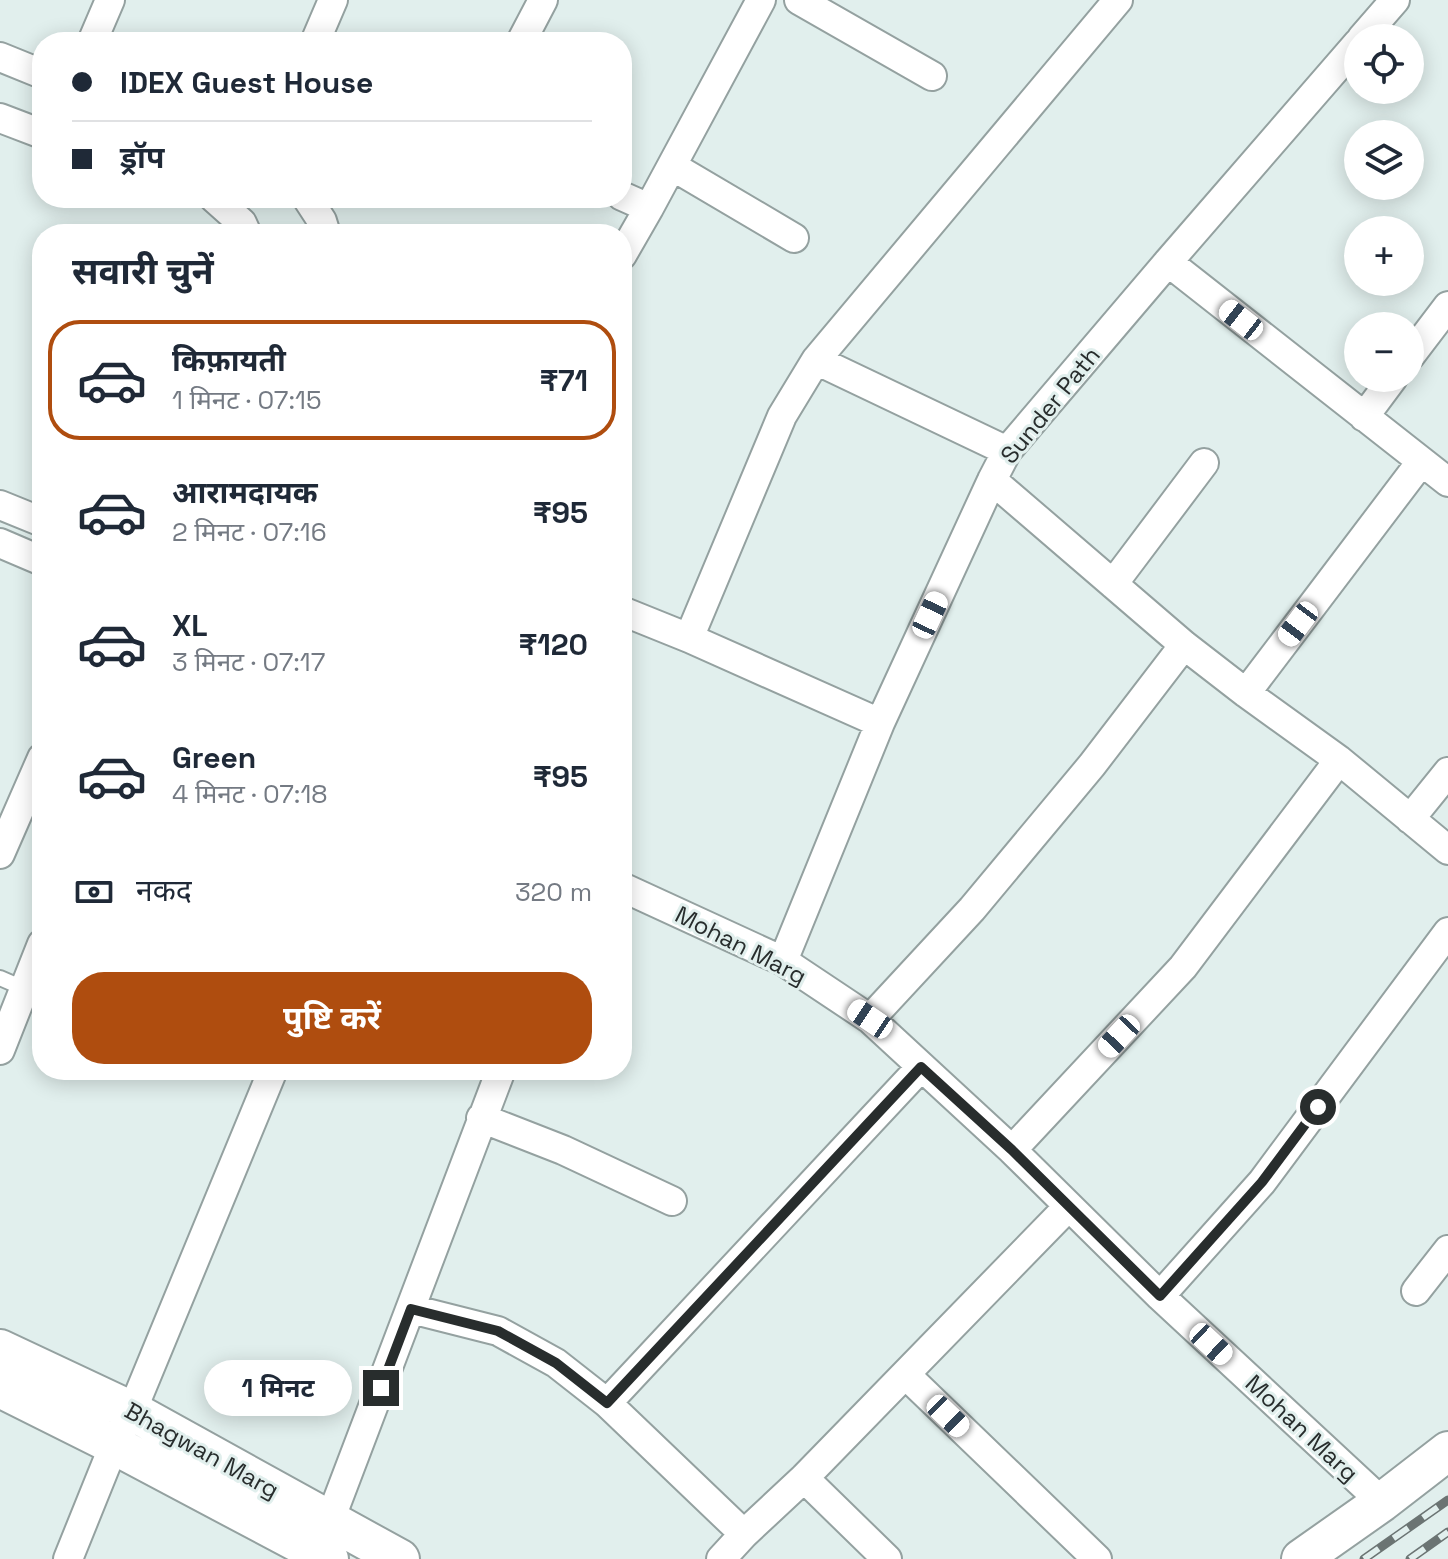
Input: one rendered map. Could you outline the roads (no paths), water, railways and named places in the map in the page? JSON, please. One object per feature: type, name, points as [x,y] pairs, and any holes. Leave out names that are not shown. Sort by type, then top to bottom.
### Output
[{"type":"street","points":[[96,32],[110,0]]},
{"type":"street","points":[[319,32],[333,0]]},
{"type":"street","points":[[526,32],[543,0]]},
{"type":"street","points":[[632,238],[761,0]]},
{"type":"street","points":[[799,0],[932,76]]},
{"type":"street","points":[[689,638],[782,416],[816,360],[1118,0]]},
{"type":"street","points":[[1374,24],[1395,0]]},
{"type":"street","points":[[0,57],[32,70]]},
{"type":"street","name":"Sunder Path","points":[[783,961],[880,723],[1007,451],[1344,59]]},
{"type":"street","points":[[0,118],[32,130]]},
{"type":"street","points":[[672,166],[794,238]]},
{"type":"street","points":[[632,200],[649,208]]},
{"type":"street","points":[[225,208],[242,224]]},
{"type":"street","points":[[1168,262],[1448,482]]},
{"type":"street","points":[[1424,338],[1448,306]]},
{"type":"street","points":[[816,360],[1007,451]]},
{"type":"street","points":[[1364,417],[1383,392]]},
{"type":"street","points":[[1246,693],[1421,462]]},
{"type":"street","points":[[1113,584],[1204,463]]},
{"type":"street","points":[[992,480],[1184,645],[1339,760],[1448,850]]},
{"type":"street","points":[[0,505],[32,518]]},
{"type":"street","points":[[0,543],[32,557]]},
{"type":"street","points":[[632,615],[880,723]]},
{"type":"street","points":[[870,1019],[972,909],[1092,765],[1184,645]]},
{"type":"street","points":[[1012,1150],[1183,967],[1339,760]]},
{"type":"street","points":[[1410,819],[1448,772]]},
{"type":"street","points":[[0,854],[32,781]]},
{"type":"street","name":"Mohan Marg","points":[[632,892],[783,961],[870,1019],[1012,1150],[1160,1296],[1382,1502]]},
{"type":"street","points":[[1160,1296],[1262,1182],[1448,932]]},
{"type":"street","points":[[0,1050],[12,983],[32,957]]},
{"type":"street","points":[[607,1403],[921,1067]]},
{"type":"street","points":[[68,1559],[269,1080]]},
{"type":"street","points":[[326,1548],[497,1080]]},
{"type":"street","points":[[481,1118],[563,1150],[672,1201]]},
{"type":"street","points":[[721,1559],[906,1375],[1068,1207]]},
{"type":"street","points":[[1416,1291],[1448,1250]]},
{"type":"street","points":[[411,1309],[498,1331],[556,1363],[607,1403],[744,1534]]},
{"type":"street","name":"Bhagwan Marg","points":[[0,1349],[132,1411],[326,1548]]},
{"type":"street","points":[[906,1375],[1097,1559]]},
{"type":"street","name":"Bhagwan Marg","points":[[0,1388],[326,1548],[400,1559]]},
{"type":"street","points":[[1301,1559],[1448,1451]]},
{"type":"street","points":[[804,1478],[887,1559]]},
{"type":"railway","points":[[1364,1559],[1448,1500]]},
{"type":"railway","points":[[1410,1559],[1448,1532]]}]
